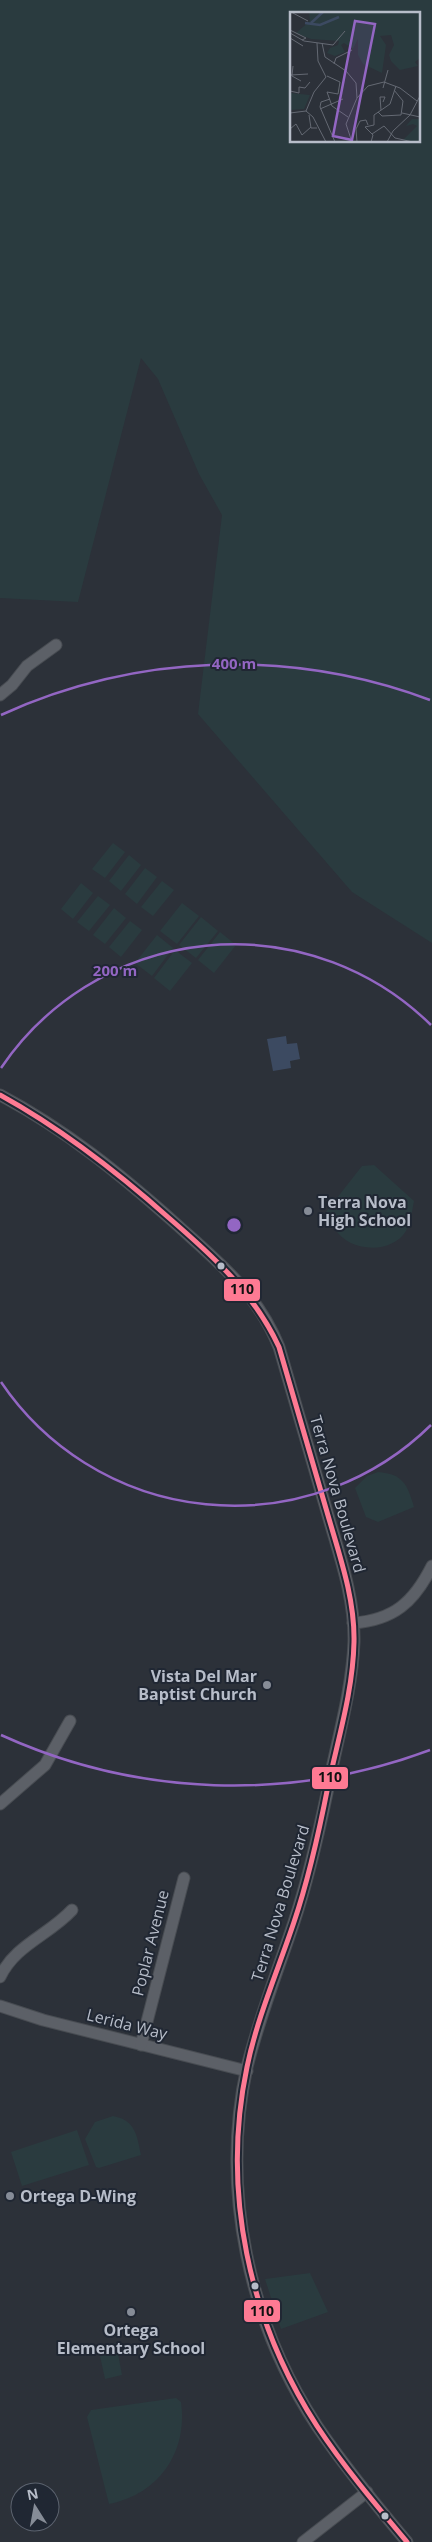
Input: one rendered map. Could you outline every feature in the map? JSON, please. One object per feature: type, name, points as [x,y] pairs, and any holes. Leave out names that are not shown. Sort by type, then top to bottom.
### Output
[{"type":"street","points":[[0,695],[12,685],[27,666],[56,645]]},
{"type":"street","name":"Terra Nova Boulevard","points":[[0,1096],[36,1115],[115,1170],[228,1270],[263,1312],[279,1347],[343,1568],[353,1624],[354,1643],[349,1683],[319,1832],[301,1898],[246,2071],[239,2132],[238,2178],[246,2251],[257,2296],[273,2343],[292,2384],[317,2426],[407,2542]]},
{"type":"street","points":[[353,1624],[376,1621],[399,1610],[420,1588],[432,1566]]},
{"type":"street","points":[[0,1804],[45,1765],[70,1721]]},
{"type":"street","name":"Poplar Avenue","points":[[141,2045],[184,1878]]},
{"type":"street","points":[[0,1977],[19,1951],[58,1924],[72,1910]]},
{"type":"street","name":"Lerida Way","points":[[0,2006],[42,2020],[246,2071]]},
{"type":"street","points":[[303,2542],[367,2492]]},
{"type":"shaded area","points":[[0,0],[432,0],[432,943],[352,892],[198,714],[222,515],[199,474],[158,379],[141,358],[78,602],[0,598]]},
{"type":"shaded area","points":[[113,843],[125,852],[105,878],[92,869]]},
{"type":"shaded area","points":[[129,855],[141,865],[121,891],[109,881]]},
{"type":"shaded area","points":[[145,868],[157,877],[137,904],[125,894]]},
{"type":"shaded area","points":[[162,881],[174,890],[153,916],[141,907]]},
{"type":"shaded area","points":[[81,883],[93,893],[73,919],[61,909]]},
{"type":"shaded area","points":[[98,896],[110,905],[89,931],[77,922]]},
{"type":"shaded area","points":[[182,903],[199,916],[177,944],[160,931]]},
{"type":"shaded area","points":[[114,908],[126,918],[105,944],[93,935]]},
{"type":"shaded area","points":[[201,917],[218,931],[196,958],[179,945]]},
{"type":"shaded area","points":[[130,921],[142,930],[121,957],[109,947]]},
{"type":"shaded area","points":[[220,932],[236,945],[214,973],[198,960]]},
{"type":"shaded area","points":[[157,935],[173,948],[152,976],[135,963]]},
{"type":"shaded area","points":[[175,950],[192,963],[170,991],[154,978]]},
{"type":"shaded area","points":[[374,1165],[414,1201],[408,1228],[399,1239],[391,1244],[370,1248],[360,1246],[341,1237],[326,1212],[362,1166]]},
{"type":"shaded area","points":[[378,1472],[399,1478],[406,1486],[414,1507],[378,1522],[366,1517],[355,1488],[367,1476]]},
{"type":"shaded area","points":[[113,2116],[126,2121],[134,2130],[141,2155],[99,2168],[96,2167],[85,2139],[95,2122]]},
{"type":"shaded area","points":[[77,2130],[89,2165],[22,2186],[11,2152]]},
{"type":"shaded area","points":[[310,2273],[328,2312],[281,2329],[265,2279]]},
{"type":"shaded area","points":[[116,2343],[122,2375],[105,2379],[98,2347]]},
{"type":"shaded area","points":[[176,2398],[181,2402],[180,2438],[166,2468],[156,2481],[142,2491],[127,2499],[109,2504],[87,2417],[91,2410]]},
{"type":"water","points":[[286,1036],[287,1044],[297,1043],[300,1059],[290,1061],[291,1068],[273,1071],[267,1039]]},
{"type":"transit line","name":"110","points":[[0,1095],[67,1136],[129,1184],[217,1261],[245,1292],[279,1347],[341,1560],[354,1626],[351,1679],[309,1872],[294,1922],[262,2012],[247,2067],[240,2114],[237,2161],[240,2207],[247,2254],[258,2299],[274,2343],[293,2386],[338,2456],[407,2542]]},
{"type":"place","name":"Terra Nova High School","points":[[308,1211]]},
{"type":"place","name":"Vista Del Mar Baptist Church","points":[[267,1685]]},
{"type":"place","name":"Ortega D-Wing","points":[[10,2196]]},
{"type":"place","name":"Ortega Elementary School","points":[[131,2312]]}]
